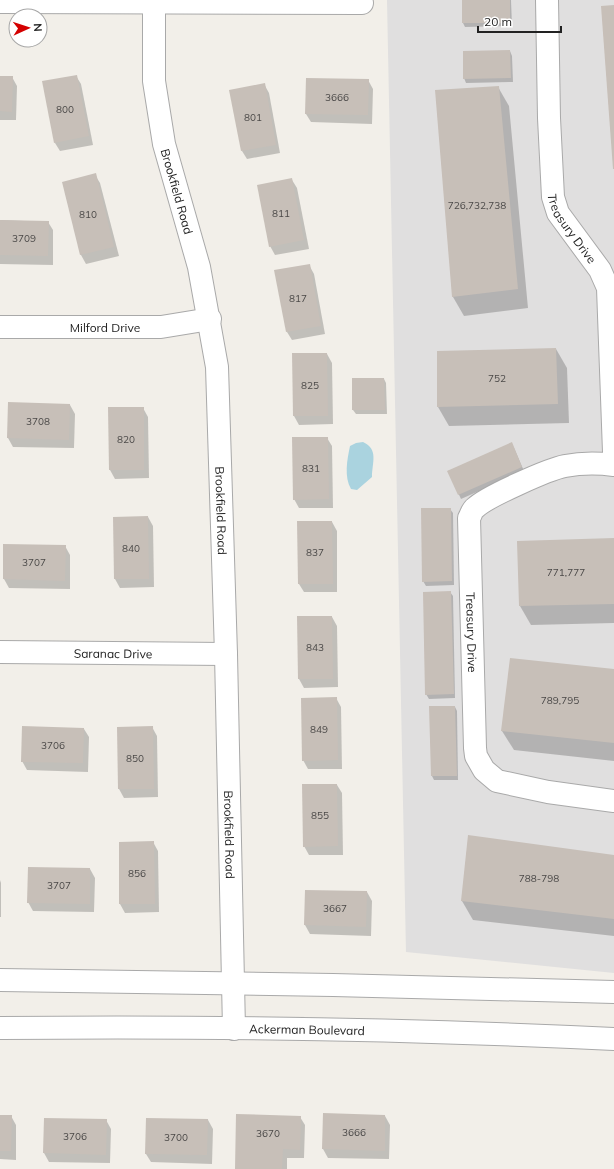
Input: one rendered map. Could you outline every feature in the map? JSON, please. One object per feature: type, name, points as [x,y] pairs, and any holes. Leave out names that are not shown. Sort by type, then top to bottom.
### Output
[{"type":"street","name":"Treasury Drive","points":[[547,0],[549,118],[553,197],[558,213],[600,270],[608,288],[614,452]]},
{"type":"street","points":[[0,2],[154,1],[362,3]]},
{"type":"street","name":"Brookfield Road","points":[[154,1],[154,81],[164,144],[199,267],[210,319],[218,375],[234,1029]]},
{"type":"street","name":"Milford Drive","points":[[0,327],[161,327],[210,319]]},
{"type":"street","name":"Treasury Drive","points":[[614,465],[597,462],[564,466],[522,482],[482,502],[474,508],[469,518],[474,748],[476,756],[484,770],[497,781],[548,792],[614,801]]},
{"type":"street","name":"Saranac Drive","points":[[0,652],[226,654]]},
{"type":"street","points":[[0,980],[614,992]]},
{"type":"street","name":"Ackerman Boulevard","points":[[0,1028],[174,1026],[234,1029],[519,1034],[614,1039]]},
{"type":"shaded area","points":[[387,0],[614,0],[614,973],[406,952]]},
{"type":"water","points":[[363,442],[371,448],[373,452],[372,477],[357,490],[351,489],[347,479],[347,463],[350,446]]},
{"type":"building","points":[[462,0],[510,0],[510,23],[462,23]]},
{"type":"building","points":[[614,5],[614,169],[613,169],[601,6]]},
{"type":"building","points":[[510,50],[511,78],[463,79],[463,51]]},
{"type":"building","points":[[77,75],[89,136],[54,143],[42,81]]},
{"type":"building","points":[[0,76],[13,76],[12,112],[0,111]]},
{"type":"building","points":[[306,78],[369,79],[368,115],[305,114]]},
{"type":"building","points":[[265,83],[276,145],[241,151],[229,90]]},
{"type":"building","points":[[499,86],[518,289],[452,297],[435,90]]},
{"type":"building","points":[[96,173],[114,247],[80,255],[62,182]]},
{"type":"building","points":[[292,178],[304,240],[269,247],[257,185]]},
{"type":"building","points":[[0,220],[49,221],[48,256],[0,255]]},
{"type":"building","points":[[310,264],[321,326],[286,332],[274,270]]},
{"type":"building","points":[[556,348],[558,404],[437,407],[437,351]]},
{"type":"building","points":[[292,353],[327,353],[328,416],[293,416]]},
{"type":"building","points":[[352,378],[384,378],[385,410],[352,410]]},
{"type":"building","points":[[8,402],[70,404],[69,440],[7,438]]},
{"type":"building","points":[[108,407],[144,407],[144,470],[109,470]]},
{"type":"building","points":[[292,437],[328,437],[329,499],[293,500]]},
{"type":"building","points":[[512,442],[522,467],[458,495],[447,471]]},
{"type":"building","points":[[421,508],[451,508],[452,581],[422,582]]},
{"type":"building","points":[[148,516],[149,579],[114,579],[113,517]]},
{"type":"building","points":[[297,521],[332,521],[333,584],[298,584]]},
{"type":"building","points":[[614,538],[614,604],[519,606],[517,541]]},
{"type":"building","points":[[3,544],[66,545],[65,581],[3,579]]},
{"type":"building","points":[[451,591],[454,694],[425,695],[423,592]]},
{"type":"building","points":[[297,616],[332,616],[333,679],[298,679]]},
{"type":"building","points":[[510,658],[614,669],[614,743],[501,731]]},
{"type":"building","points":[[337,697],[338,760],[302,761],[301,698]]},
{"type":"building","points":[[429,706],[455,706],[457,776],[431,776]]},
{"type":"building","points":[[22,726],[84,728],[83,763],[21,762]]},
{"type":"building","points":[[153,726],[154,789],[118,789],[117,727]]},
{"type":"building","points":[[302,784],[337,784],[338,846],[303,847]]},
{"type":"building","points":[[468,835],[614,855],[614,919],[461,901]]},
{"type":"building","points":[[154,841],[155,904],[119,904],[119,842]]},
{"type":"building","points":[[28,867],[90,868],[90,904],[27,903]]},
{"type":"building","points":[[305,890],[367,891],[366,927],[304,925]]},
{"type":"building","points":[[323,1113],[385,1115],[385,1151],[322,1149]]},
{"type":"building","points":[[236,1114],[301,1116],[300,1150],[283,1149],[282,1169],[235,1169]]},
{"type":"building","points":[[0,1115],[12,1115],[11,1151],[0,1151]]},
{"type":"building","points":[[44,1118],[107,1119],[106,1155],[43,1153]]},
{"type":"building","points":[[146,1118],[208,1119],[207,1155],[145,1154]]}]
